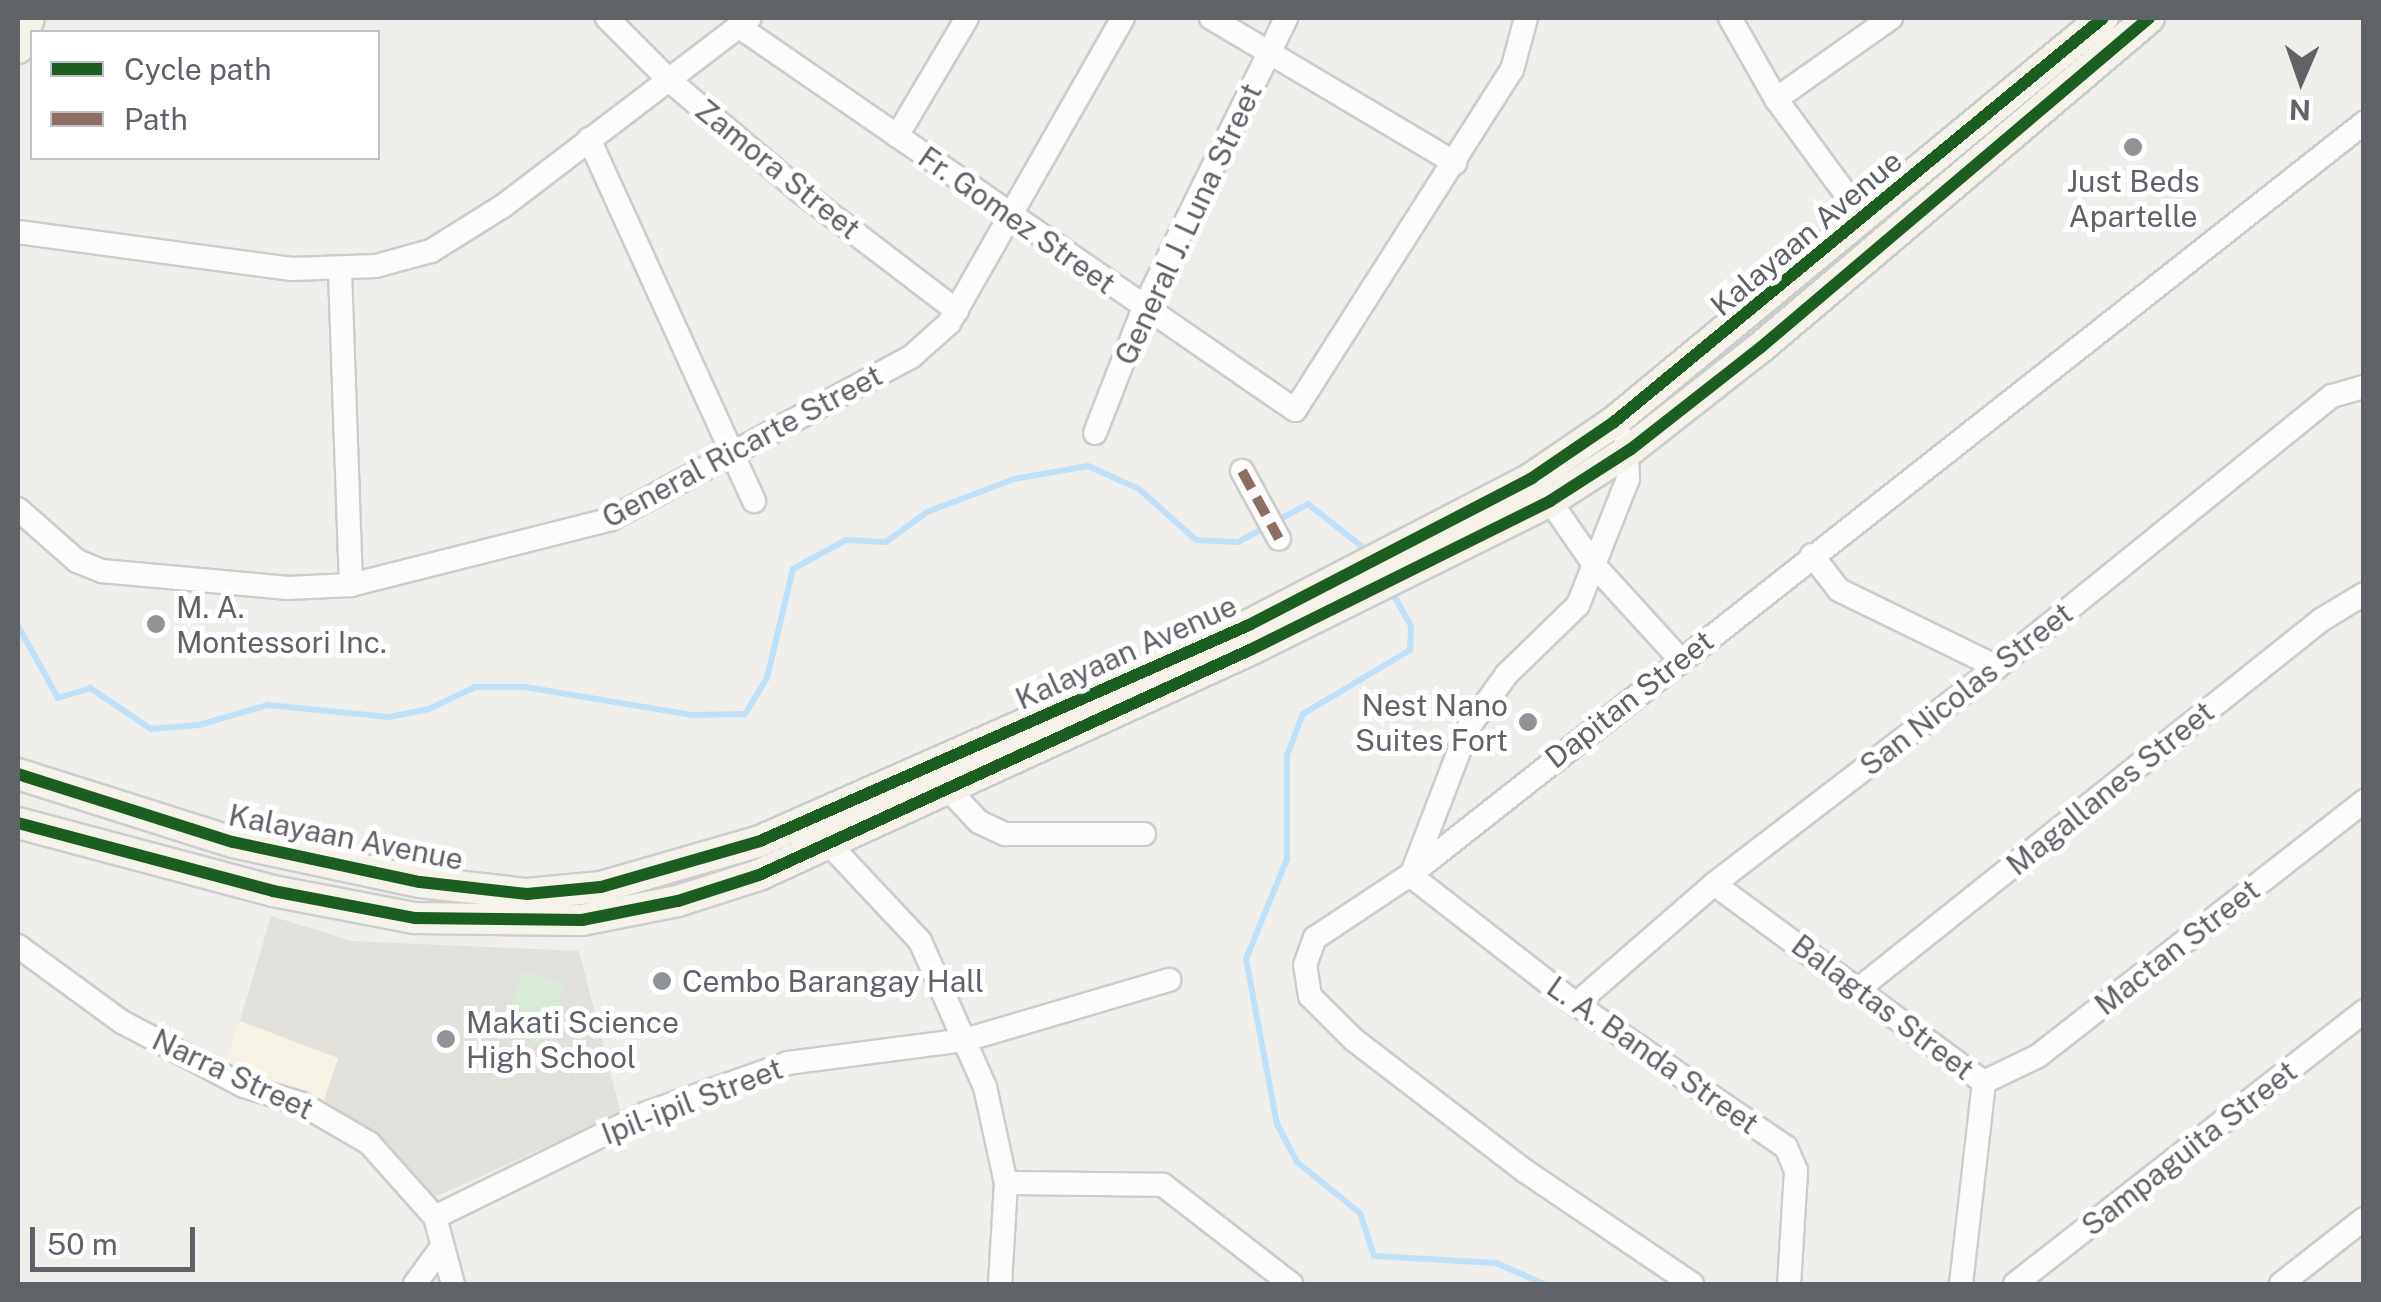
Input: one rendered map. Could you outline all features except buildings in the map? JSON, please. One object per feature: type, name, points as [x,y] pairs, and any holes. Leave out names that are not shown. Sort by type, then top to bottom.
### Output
[{"type":"main road","points":[[18,48],[29,18]]},
{"type":"main road","name":"Kalayaan Avenue","points":[[1416,555],[1614,422],[2103,18]]},
{"type":"main road","name":"Kalayaan Avenue","points":[[18,823],[65,838],[358,909],[519,923],[582,920],[678,901],[829,844],[950,791],[1416,555],[1550,501],[1631,449],[1760,348],[2149,18]]},
{"type":"main road","name":"Kalayaan Avenue","points":[[18,774],[233,842],[420,882],[528,894],[602,886],[774,836],[1249,626],[1353,586]]},
{"type":"main road","points":[[65,838],[68,815],[78,796]]},
{"type":"street","name":"Zamora Street","points":[[607,18],[669,80],[957,311]]},
{"type":"street","points":[[897,136],[967,18]]},
{"type":"street","name":"General Ricarte Street","points":[[18,509],[77,561],[102,571],[242,586],[351,584],[611,519],[911,357],[957,311],[1006,216],[1123,18]]},
{"type":"street","points":[[1211,18],[1455,163],[1512,70],[1526,18]]},
{"type":"street","name":"General J. Luna Street","points":[[1095,433],[1144,307],[1286,18]]},
{"type":"street","points":[[1730,18],[1776,100],[1864,218]]},
{"type":"street","points":[[1776,100],[1892,18]]},
{"type":"street","points":[[18,232],[234,264],[340,271],[431,251],[746,23]]},
{"type":"street","name":"Fr. Gomez Street","points":[[746,23],[1006,216],[1295,410],[1455,163]]},
{"type":"street","name":"Dapitan Street","points":[[1692,1284],[1524,1171],[1354,1040],[1310,996],[1305,965],[1315,938],[1410,875],[2364,122]]},
{"type":"street","points":[[588,140],[754,501]]},
{"type":"street","points":[[340,271],[351,584]]},
{"type":"street","name":"San Nicolas Street","points":[[1576,1004],[1714,884],[1997,667],[2332,396],[2364,387]]},
{"type":"street","points":[[1410,875],[1446,798],[1468,728],[1506,674],[1565,623],[1595,566],[1628,479],[1631,449],[1614,422]]},
{"type":"street","points":[[1242,471],[1278,538]]},
{"type":"street","points":[[1550,501],[1595,566],[1680,659]]},
{"type":"street","points":[[1812,555],[1839,590],[1997,667]]},
{"type":"street","name":"Magallanes Street","points":[[1861,988],[2321,620],[2364,594]]},
{"type":"street","points":[[950,791],[979,822],[1005,834],[1144,834]]},
{"type":"street","name":"Mactan Street","points":[[1984,1082],[2038,1056],[2364,801]]},
{"type":"street","points":[[829,844],[920,941],[985,1087],[1006,1183],[1000,1284]]},
{"type":"street","name":"L. A. Banda Street","points":[[1410,875],[1576,1004],[1786,1148],[1796,1171],[1789,1284]]},
{"type":"street","name":"Balagtas Street","points":[[1714,884],[1861,988],[1984,1082],[1960,1284]]},
{"type":"street","name":"Narra Street","points":[[18,946],[122,1022],[244,1086],[302,1104],[368,1144],[436,1217]]},
{"type":"street","name":"Ipil-ipil Street","points":[[436,1217],[647,1113],[788,1063],[965,1040],[1169,980]]},
{"type":"street","name":"Sampaguita Street","points":[[2015,1284],[2364,1012]]},
{"type":"street","points":[[1006,1183],[1163,1186],[1291,1284]]},
{"type":"street","points":[[436,1217],[453,1284]]},
{"type":"street","points":[[2281,1284],[2364,1218]]},
{"type":"street","points":[[415,1284],[442,1248]]},
{"type":"shaded area","name":"Makati Science High School","points":[[271,916],[352,941],[579,951],[621,1113],[435,1197],[324,1100],[338,1058],[240,1021]]},
{"type":"shaded area","points":[[240,1021],[339,1058],[324,1100],[224,1063]]},
{"type":"green space","points":[[523,971],[565,985],[545,1046],[503,1032]]},
{"type":"waterway","points":[[18,626],[58,698],[90,688],[151,729],[199,725],[268,705],[389,717],[429,709],[475,687],[525,687],[692,715],[745,714],[767,678],[793,569],[846,540],[886,542],[927,512],[1014,479],[1088,466],[1139,489],[1196,540],[1238,542],[1308,504],[1370,553]]},
{"type":"waterway","points":[[1391,590],[1411,626],[1410,650],[1303,714],[1287,755],[1287,859],[1246,959],[1277,1124],[1297,1162],[1360,1213],[1374,1256],[1496,1263],[1544,1284]]},
{"type":"marked path","points":[[1242,471],[1279,539]]},
{"type":"cycle path","points":[[18,774],[233,842],[420,882],[527,894],[601,887],[760,841],[1249,625],[1532,478],[1614,422],[2103,18]]},
{"type":"cycle path","points":[[18,823],[273,891],[415,918],[582,920],[678,901],[759,875],[1252,649],[1550,501],[1631,449],[1760,348],[2149,18]]},
{"type":"place","name":"Just Beds Apartelle","points":[[2133,147]]},
{"type":"place","name":"M. A. Montessori Inc.","points":[[156,624]]},
{"type":"place","name":"Nest Nano Suites Fort","points":[[1528,722]]},
{"type":"place","name":"Cembo Barangay Hall","points":[[662,981]]},
{"type":"place","name":"Makati Science High School","points":[[446,1039]]}]
